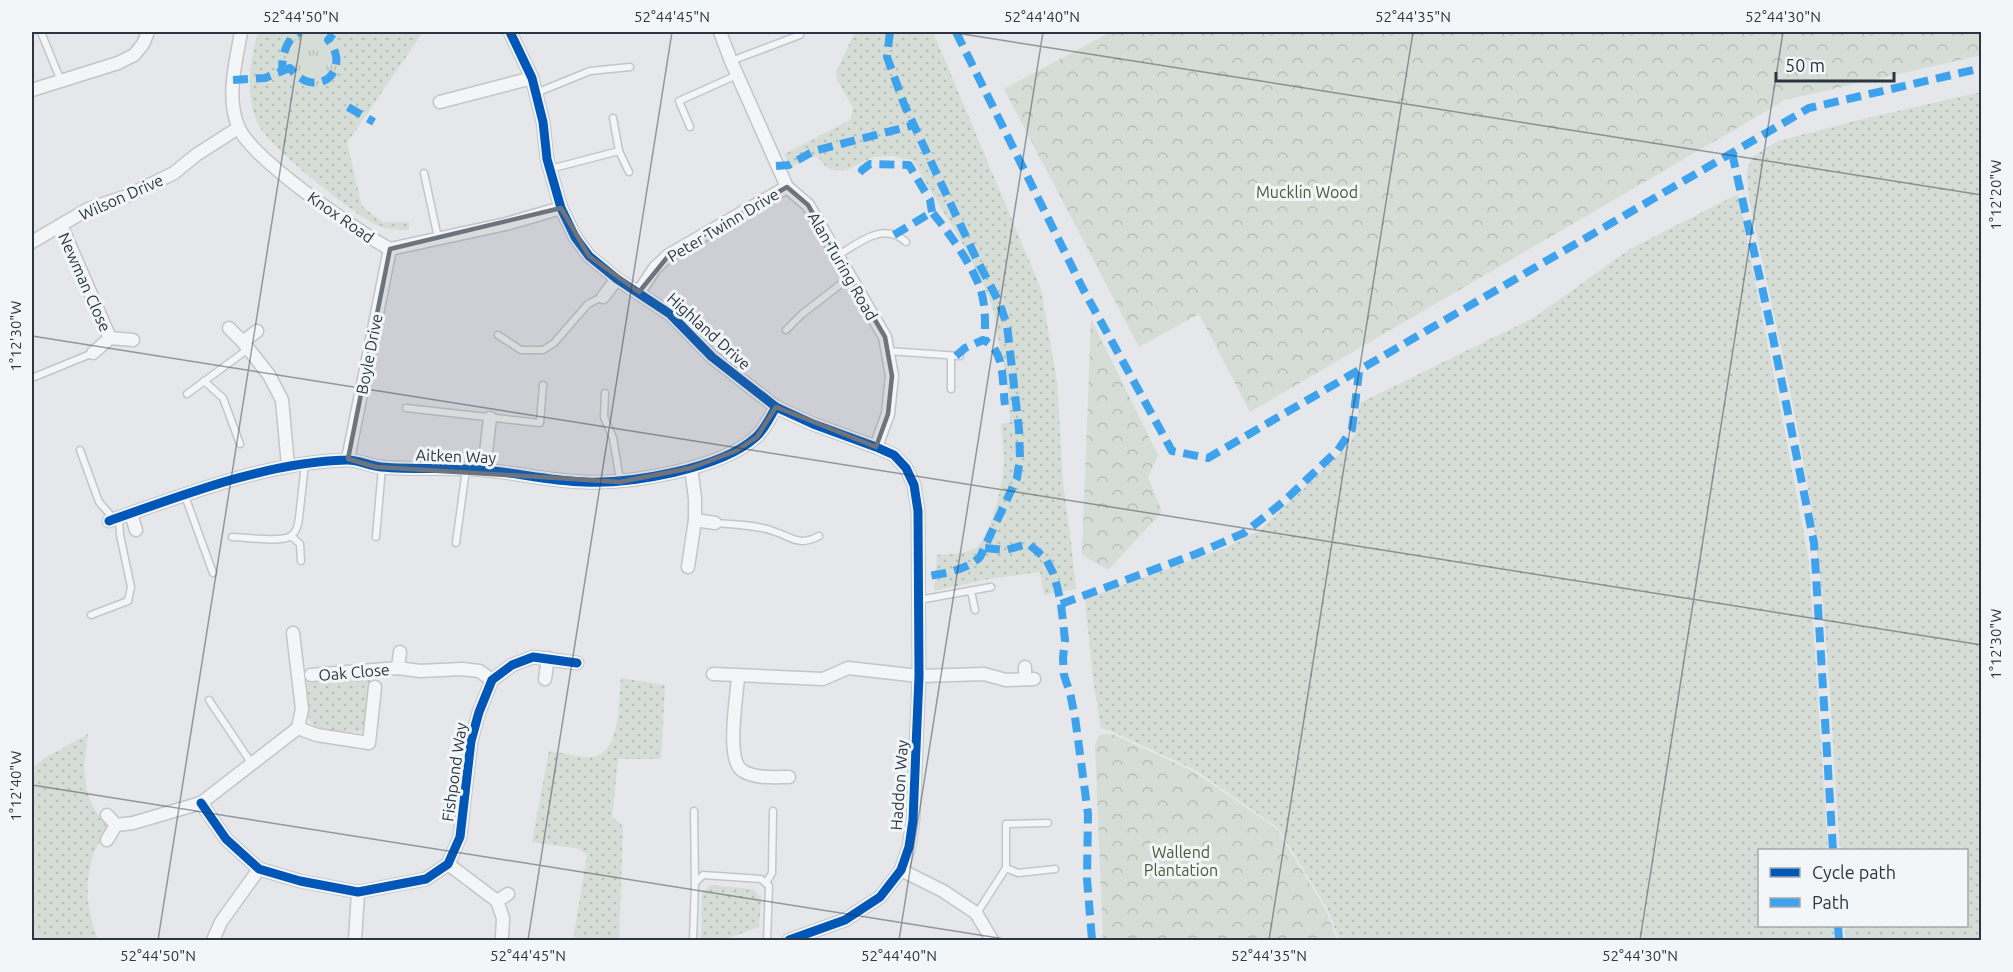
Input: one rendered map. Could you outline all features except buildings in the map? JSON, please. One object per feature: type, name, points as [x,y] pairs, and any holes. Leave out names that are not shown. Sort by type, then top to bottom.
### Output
[{"type":"street","points":[[32,90],[118,63],[134,55],[143,44],[148,32]]},
{"type":"street","name":"Knox Road","points":[[241,32],[232,89],[238,128],[256,152],[300,188],[363,234],[390,249],[506,224],[561,208]]},
{"type":"street","name":"Highland Drive","points":[[510,32],[532,78],[543,122],[550,169],[561,208],[575,237],[589,256],[617,279],[670,314],[712,357],[776,407],[813,424],[894,455],[906,468],[914,485],[918,511],[918,600]]},
{"type":"street","name":"Alan Turing Road","points":[[720,32],[731,62],[787,187],[808,205],[885,337],[892,376],[888,414],[876,447]]},
{"type":"street","points":[[440,102],[532,78]]},
{"type":"street","name":"Wilson Drive","points":[[32,242],[88,209],[127,196],[174,173],[196,155],[238,128]]},
{"type":"street","name":"Peter Twinn Drive","points":[[639,292],[655,268],[669,255],[787,187]]},
{"type":"street","name":"Newman Close","points":[[60,225],[110,338]]},
{"type":"street","name":"Boyle Drive","points":[[348,459],[390,249]]},
{"type":"street","points":[[603,297],[617,279]]},
{"type":"street","points":[[229,328],[246,345],[269,375],[282,400],[288,466]]},
{"type":"street","points":[[246,345],[257,331]]},
{"type":"street","name":"Newman Close","points":[[93,353],[110,338],[133,340]]},
{"type":"street","name":"Aitken Way","points":[[114,519],[230,481],[288,466],[348,459],[382,467],[484,470],[583,482],[620,483],[691,468],[736,451],[757,437],[776,407]]},
{"type":"street","name":"Aitken Way","points":[[484,470],[490,418]]},
{"type":"street","points":[[688,567],[695,520],[691,468]]},
{"type":"street","points":[[131,514],[136,530]]},
{"type":"street","points":[[695,520],[715,523]]},
{"type":"street","name":"Haddon Way","points":[[789,940],[845,920],[880,897],[901,870],[909,847],[913,820],[919,676],[918,600]]},
{"type":"street","points":[[116,825],[133,823],[201,803],[298,728],[302,709],[293,633]]},
{"type":"street","name":"Oak Close","points":[[398,668],[400,652]]},
{"type":"street","points":[[492,680],[512,665],[532,657],[577,663]]},
{"type":"street","points":[[545,680],[548,658]]},
{"type":"street","name":"Oak Close","points":[[311,675],[398,668],[420,671],[462,669],[478,671],[492,680]]},
{"type":"street","points":[[713,674],[823,679],[849,668],[919,676],[984,674],[1006,680],[1028,675]]},
{"type":"street","points":[[738,676],[733,752],[736,767],[758,776],[789,777]]},
{"type":"street","name":"Fishpond Way","points":[[448,864],[460,837],[471,741],[478,712],[492,680]]},
{"type":"street","points":[[298,728],[317,735],[369,743],[375,687]]},
{"type":"street","points":[[201,803],[226,839],[260,869],[300,881],[358,892],[426,879],[448,864],[497,901],[503,918],[502,937]]},
{"type":"street","points":[[107,815],[116,825]]},
{"type":"street","points":[[107,840],[116,825]]},
{"type":"street","points":[[213,940],[221,922],[260,869]]},
{"type":"street","points":[[901,870],[943,891],[976,914],[992,940]]},
{"type":"street","points":[[355,940],[358,892]]},
{"type":"street","points":[[497,901],[508,894]]},
{"type":"lane","points":[[41,32],[61,81]]},
{"type":"lane","points":[[731,62],[800,35]]},
{"type":"lane","points":[[535,93],[590,71],[630,67]]},
{"type":"lane","points":[[690,128],[679,101],[737,75]]},
{"type":"lane","points":[[613,118],[619,151],[628,172]]},
{"type":"lane","points":[[550,169],[619,151]]},
{"type":"lane","points":[[424,173],[438,238]]},
{"type":"lane","points":[[837,256],[879,233],[889,232],[906,242]]},
{"type":"lane","points":[[786,330],[802,314],[850,277]]},
{"type":"lane","points":[[498,335],[521,350],[543,350],[554,343],[588,304],[603,297]]},
{"type":"lane","points":[[187,394],[246,345]]},
{"type":"lane","points":[[887,351],[960,356]]},
{"type":"lane","points":[[32,378],[93,353]]},
{"type":"lane","points":[[951,356],[951,389]]},
{"type":"lane","points":[[204,381],[223,398],[240,444]]},
{"type":"lane","points":[[406,408],[540,423],[543,385]]},
{"type":"lane","points":[[605,393],[604,417],[613,438],[620,483]]},
{"type":"lane","points":[[80,450],[99,502],[114,519],[120,535],[130,586],[128,601],[91,615]]},
{"type":"lane","points":[[231,537],[282,539],[291,536],[297,527],[306,464]]},
{"type":"lane","points":[[376,537],[382,467]]},
{"type":"lane","points":[[456,543],[466,469]]},
{"type":"lane","points":[[185,496],[213,573]]},
{"type":"lane","points":[[715,523],[774,531],[798,542],[819,536]]},
{"type":"lane","points":[[291,536],[300,544],[301,561]]},
{"type":"lane","points":[[918,600],[991,587]]},
{"type":"lane","points":[[971,591],[975,610]]},
{"type":"lane","points":[[209,700],[252,764]]},
{"type":"lane","points":[[693,940],[694,811]]},
{"type":"lane","points":[[766,883],[772,873],[773,811]]},
{"type":"lane","points":[[976,914],[1006,868],[1006,824],[1048,823]]},
{"type":"lane","points":[[1006,868],[1018,873],[1055,869]]},
{"type":"lane","points":[[695,882],[703,875],[761,879],[766,883],[769,886],[767,940]]},
{"type":"highlighted area","points":[[787,187],[808,205],[885,337],[892,376],[888,414],[876,447],[776,407],[757,437],[736,451],[691,468],[620,482],[376,467],[348,459],[390,249],[561,208],[589,256],[639,292],[669,255]]},
{"type":"green space","points":[[258,32],[431,32],[421,35],[347,143],[362,206],[382,222],[409,222],[409,230],[385,228],[349,208],[311,178],[264,133],[253,111],[250,88],[251,65]]},
{"type":"green space","points":[[308,32],[320,32],[334,40],[342,54],[340,71],[334,80],[320,88],[308,88],[291,76],[286,66],[286,54],[298,37]]},
{"type":"green space","points":[[855,32],[933,32],[1041,289],[1057,382],[1063,485],[1076,589],[1044,595],[1040,572],[989,579],[934,591],[937,555],[958,554],[974,549],[988,531],[999,494],[1004,462],[1001,424],[1010,422],[1008,387],[995,316],[981,278],[912,160],[891,156],[873,157],[847,170],[836,171],[827,168],[817,156],[809,157],[790,168],[784,154],[850,120],[853,108],[837,79],[836,72]]},
{"type":"green space","name":"Mucklin Wood","points":[[1111,32],[1981,32],[1982,55],[1785,100],[1250,412],[1199,314],[1139,347],[1004,89]]},
{"type":"green space","points":[[1981,92],[1981,940],[1846,940],[1845,927],[1968,927],[1968,849],[1840,849],[1827,649],[1814,529],[1793,405],[1749,199],[1747,171],[1752,157],[1778,141]]},
{"type":"green space","points":[[1738,194],[1809,562],[1828,849],[1758,849],[1758,927],[1834,927],[1835,940],[1339,940],[1327,908],[1278,828],[1195,770],[1101,728],[1093,679],[1085,599],[1225,548],[1260,530],[1347,447],[1356,433],[1360,403],[1535,317],[1630,249]]},
{"type":"green space","points":[[1091,319],[1158,455],[1148,477],[1162,512],[1108,570],[1082,555]]},
{"type":"green space","points":[[621,678],[665,685],[661,759],[618,759],[612,817],[623,826],[619,940],[573,940],[587,855],[580,849],[532,842],[549,751],[590,757],[600,754],[608,747],[616,726]]},
{"type":"green space","points":[[370,679],[365,729],[360,732],[333,731],[313,725],[308,708],[307,683]]},
{"type":"green space","points":[[88,734],[86,785],[92,804],[106,826],[94,852],[88,877],[89,909],[98,940],[32,940],[32,768],[43,759]]},
{"type":"green space","name":"Wallend Plantation","points":[[1112,734],[1193,771],[1277,829],[1326,910],[1337,940],[1103,940],[1095,745],[1099,735]]},
{"type":"green space","points":[[711,885],[753,889],[761,897],[759,927],[723,940],[701,940],[702,892]]},
{"type":"marked path","points":[[233,80],[265,78],[282,71],[288,43],[300,32]]},
{"type":"marked path","points":[[890,32],[887,57],[904,104],[999,302],[1007,325],[1019,429],[1020,458],[1017,478],[980,557],[959,569],[918,578]]},
{"type":"marked path","points":[[956,32],[1083,289],[1172,451],[1208,458],[1809,108],[1982,68]]},
{"type":"marked path","points":[[282,71],[290,68],[300,78],[311,82],[320,82],[329,78],[336,62],[335,51],[328,40],[333,34]]},
{"type":"marked path","points":[[348,107],[374,122]]},
{"type":"marked path","points":[[776,166],[789,165],[814,151],[914,125]]},
{"type":"marked path","points":[[1732,153],[1771,328],[1814,543],[1833,849]]},
{"type":"marked path","points":[[865,172],[862,170],[870,164],[909,165],[930,200],[932,212]]},
{"type":"marked path","points":[[894,235],[932,212],[959,249],[976,278],[985,314],[985,340]]},
{"type":"marked path","points":[[956,356],[965,348],[983,340],[990,345],[996,351],[1002,368],[1005,405]]},
{"type":"marked path","points":[[1061,604],[1196,554],[1244,533],[1283,502],[1338,450],[1352,429],[1359,372]]},
{"type":"marked path","points":[[985,548],[1006,550],[1030,545],[1046,559],[1057,586],[1065,640],[1064,675],[1075,717],[1088,814],[1087,879],[1092,940]]},
{"type":"marked path","points":[[1838,927],[1839,940]]},
{"type":"cycle path","points":[[510,32],[532,78],[543,122],[547,159],[561,208],[575,237],[589,256],[617,279],[670,314],[712,357],[776,407],[813,424],[894,455],[906,468],[914,485],[918,511],[919,676],[913,820],[909,847],[901,870],[880,897],[845,920],[789,940]]},
{"type":"cycle path","points":[[109,521],[226,481],[316,462],[350,460],[381,467],[485,470],[584,482],[649,477],[698,466],[740,448],[759,434],[776,407]]},
{"type":"cycle path","points":[[201,803],[226,839],[259,869],[300,881],[358,892],[426,879],[448,864],[460,837],[471,741],[479,712],[492,680],[512,665],[533,657],[577,663]]}]
